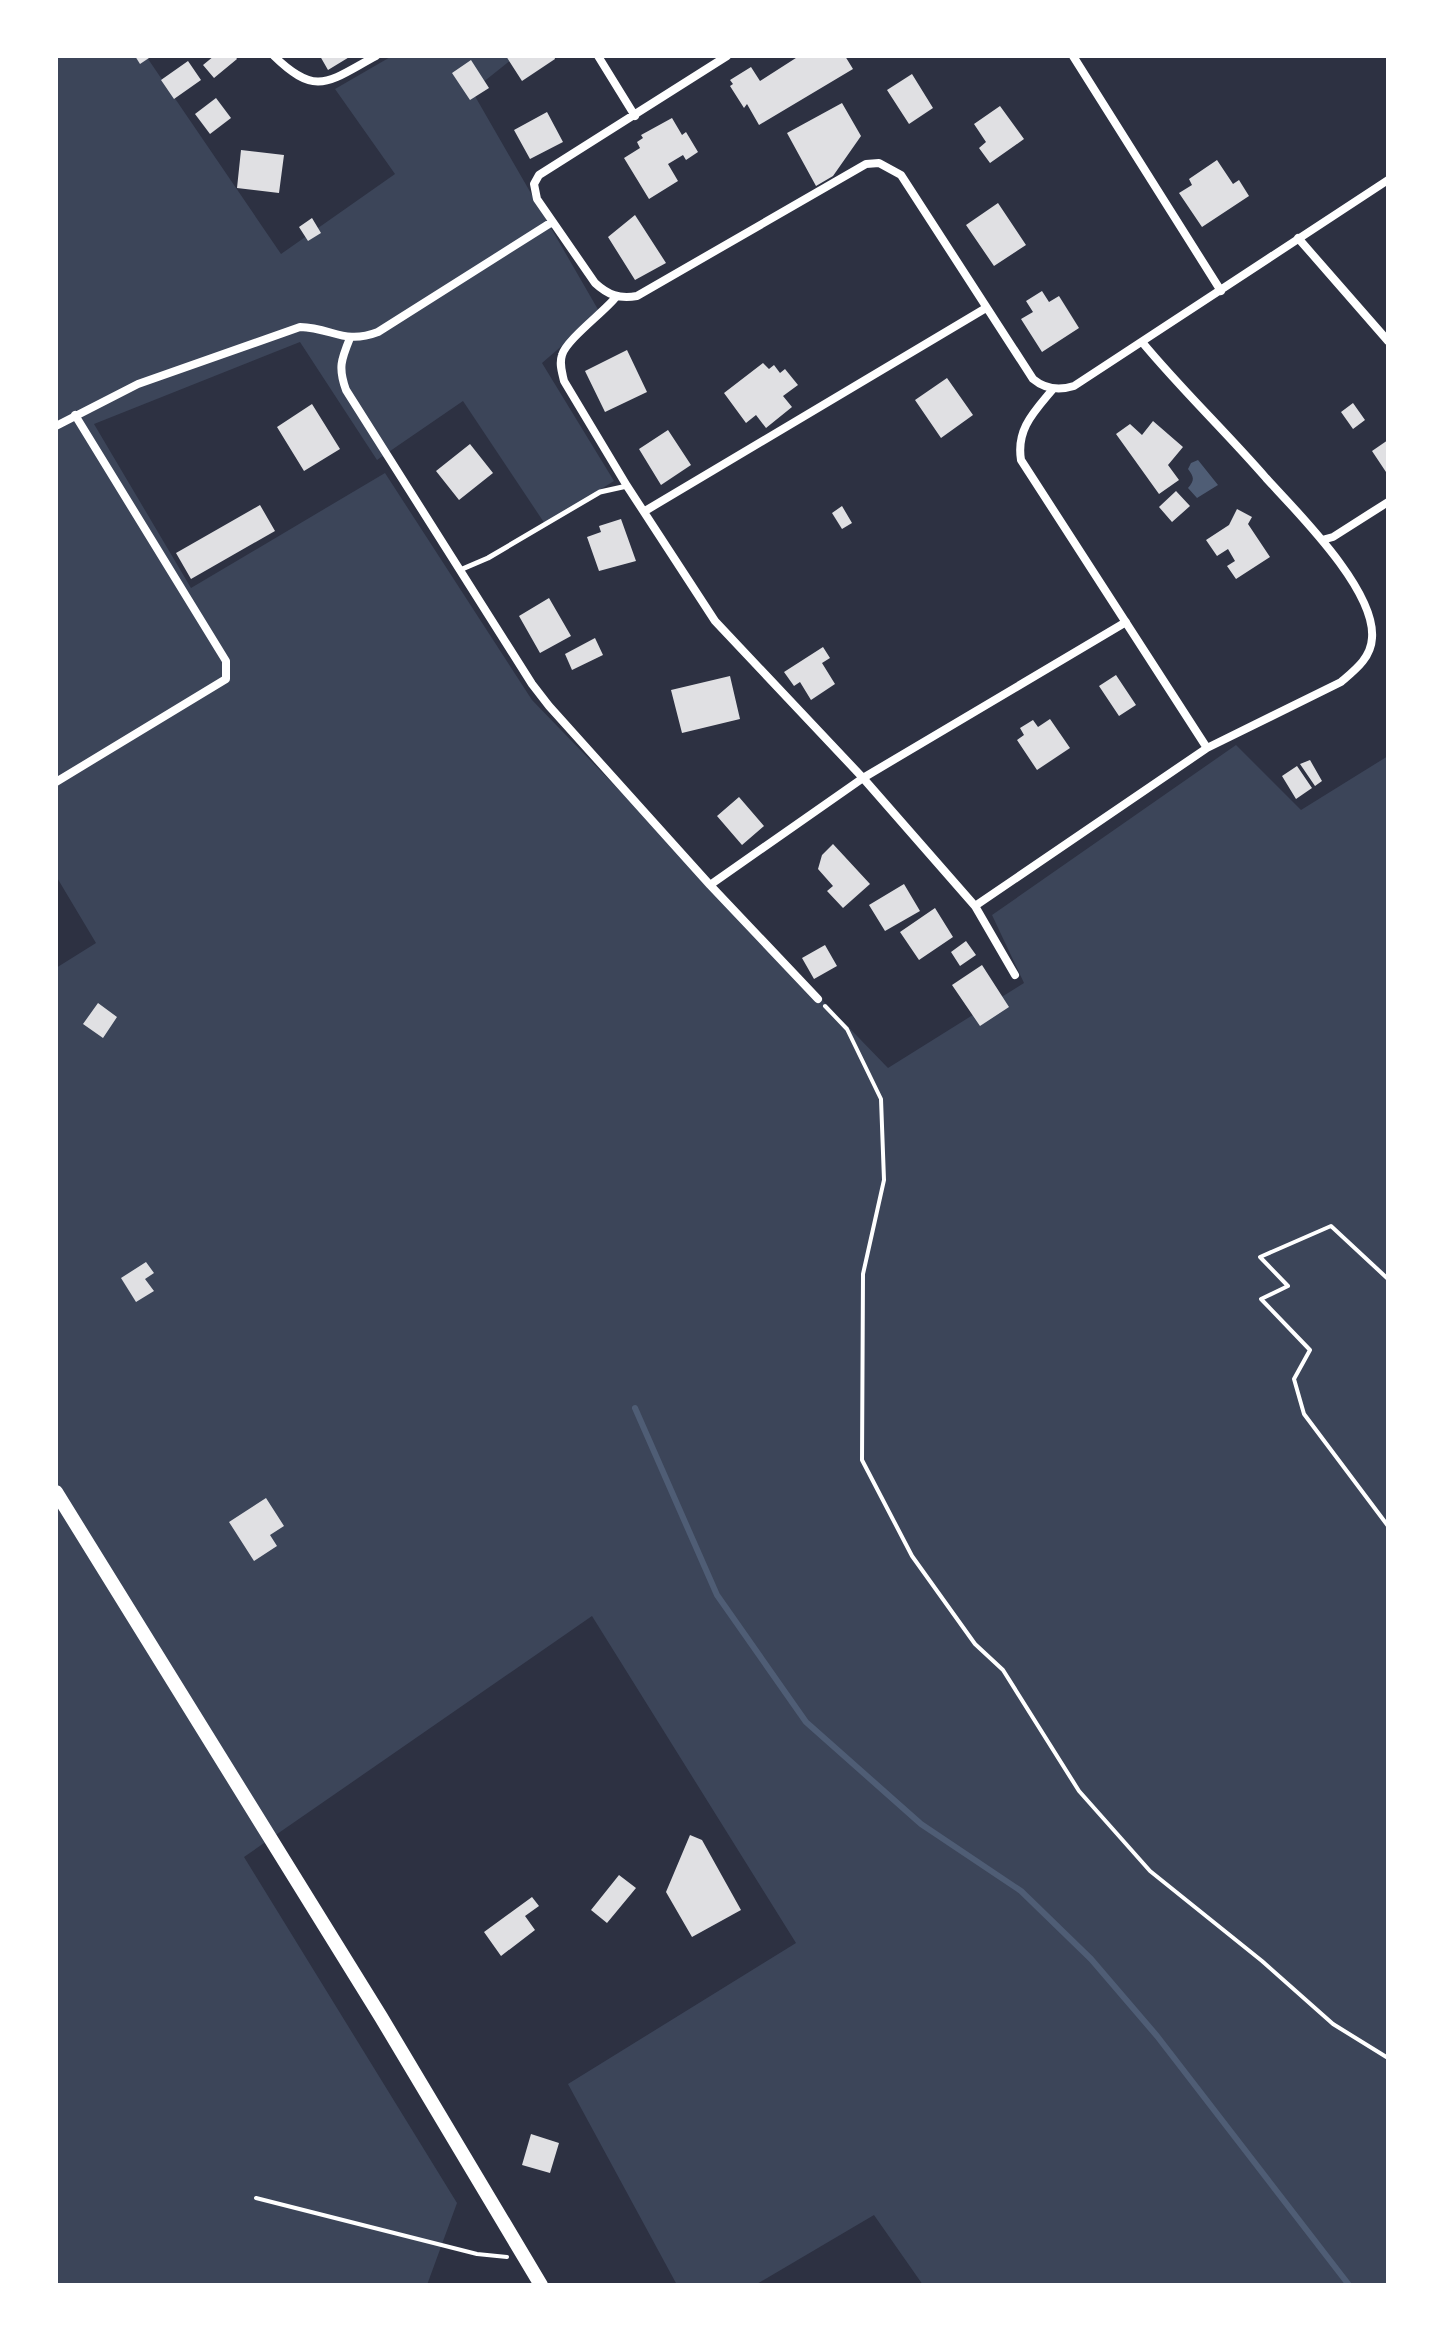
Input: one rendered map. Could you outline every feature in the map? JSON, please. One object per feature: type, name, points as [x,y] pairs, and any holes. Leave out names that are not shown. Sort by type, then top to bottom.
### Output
[{"type":"street","points":[[274,56],[289,71],[306,81],[319,82],[376,56]]},
{"type":"street","points":[[598,56],[635,116]]},
{"type":"street","points":[[727,56],[544,170],[534,184],[537,199],[595,283],[604,292],[616,297],[637,296],[866,164],[879,163],[901,175],[1033,379],[1041,386],[1053,389],[1074,386],[1388,180]]},
{"type":"street","points":[[1073,56],[1221,291]]},
{"type":"street","points":[[56,426],[138,384],[300,327],[318,327],[350,338],[365,337],[395,323],[552,222]]},
{"type":"street","points":[[1298,238],[1388,341]]},
{"type":"street","points":[[616,297],[566,345],[560,368],[564,381],[627,486],[715,621],[863,778],[975,906],[1015,975]]},
{"type":"street","points":[[645,511],[986,308]]},
{"type":"street","points":[[350,338],[341,360],[340,374],[346,390],[549,706],[710,885],[818,999]]},
{"type":"street","points":[[975,906],[1207,748],[1341,682],[1358,668],[1367,655],[1372,638],[1369,616],[1359,593],[1322,540],[1142,342]]},
{"type":"street","points":[[1053,389],[1022,431],[1019,447],[1021,460],[1207,748]]},
{"type":"street","points":[[56,782],[226,679],[226,661],[75,415]]},
{"type":"street","points":[[1322,540],[1333,537],[1388,502]]},
{"type":"street","points":[[710,885],[863,778],[1126,622]]},
{"type":"street","points":[[56,1492],[381,2017],[541,2285]]},
{"type":"lane","points":[[459,570],[488,558],[600,492],[627,486]]},
{"type":"path","points":[[818,999],[847,1029],[881,1099],[884,1180],[863,1274],[862,1460],[912,1556],[975,1644],[1003,1670],[1079,1791],[1150,1871],[1262,1961],[1333,2024],[1388,2058]]},
{"type":"path","points":[[1388,1279],[1331,1226],[1260,1257],[1288,1286],[1261,1299],[1310,1350],[1294,1379],[1304,1414],[1388,1526]]},
{"type":"path","points":[[256,2198],[477,2254],[525,2258]]},
{"type":"shaded area","points":[[56,56],[146,56],[281,254],[395,174],[335,89],[392,56],[516,56],[472,91],[600,313],[542,363],[614,481],[545,524],[463,401],[377,460],[300,342],[94,424],[191,588],[385,473],[532,700],[888,1068],[1024,983],[992,915],[1236,745],[1301,810],[1388,756],[1388,2285],[923,2285],[874,2215],[755,2285],[677,2285],[568,2084],[796,1943],[592,1616],[244,1857],[457,2203],[427,2285],[56,2285],[56,968],[96,943],[56,876]]},
{"type":"shaded area","points":[[1198,460],[1218,485],[1197,498],[1188,488],[1193,478],[1188,469],[1191,463]]},
{"type":"building","points":[[135,56],[152,56],[140,64]]},
{"type":"building","points":[[214,56],[235,56],[237,59],[214,78],[203,65]]},
{"type":"building","points":[[320,56],[351,56],[328,70]]},
{"type":"building","points":[[506,56],[554,56],[555,59],[522,81]]},
{"type":"building","points":[[799,56],[845,56],[853,69],[759,125],[747,104],[744,108],[730,86],[733,84],[730,80],[751,67],[760,81]]},
{"type":"building","points":[[471,60],[489,88],[470,100],[452,73]]},
{"type":"building","points":[[188,61],[201,80],[174,99],[161,80]]},
{"type":"building","points":[[912,74],[933,108],[909,124],[887,90]]},
{"type":"building","points":[[216,98],[231,118],[210,134],[195,114]]},
{"type":"building","points":[[842,103],[861,136],[833,176],[816,186],[787,133]]},
{"type":"building","points":[[1000,106],[1024,139],[990,163],[979,148],[986,142],[974,124]]},
{"type":"building","points":[[547,112],[563,142],[530,159],[514,130]]},
{"type":"building","points":[[672,118],[682,135],[686,132],[698,152],[686,160],[683,155],[668,164],[678,181],[649,199],[624,158],[640,148],[637,142],[643,138],[641,135]]},
{"type":"building","points":[[241,150],[284,155],[279,193],[237,188]]},
{"type":"building","points":[[1217,160],[1233,184],[1239,180],[1249,196],[1202,227],[1179,193],[1192,185],[1189,179]]},
{"type":"building","points":[[998,203],[1026,245],[994,266],[966,225]]},
{"type":"building","points":[[635,215],[666,263],[635,280],[608,237]]},
{"type":"building","points":[[312,218],[321,233],[308,241],[299,227]]},
{"type":"building","points":[[1042,291],[1049,302],[1059,296],[1079,328],[1042,352],[1021,319],[1033,312],[1026,301]]},
{"type":"building","points":[[627,350],[647,392],[605,412],[585,371]]},
{"type":"building","points":[[763,363],[769,369],[774,365],[780,373],[785,369],[798,385],[783,396],[792,407],[766,428],[756,415],[746,423],[724,393]]},
{"type":"building","points":[[947,378],[973,415],[941,438],[915,400]]},
{"type":"building","points":[[1353,403],[1365,420],[1353,429],[1341,412]]},
{"type":"building","points":[[312,404],[340,449],[304,471],[277,427]]},
{"type":"building","points":[[1153,421],[1183,447],[1168,465],[1179,480],[1159,494],[1116,434],[1130,424],[1142,435]]},
{"type":"building","points":[[668,430],[691,465],[661,485],[639,449]]},
{"type":"building","points":[[1388,440],[1388,475],[1372,451]]},
{"type":"building","points":[[470,444],[493,473],[459,500],[436,471]]},
{"type":"building","points":[[1176,491],[1190,506],[1172,522],[1159,507]]},
{"type":"building","points":[[260,505],[275,531],[191,579],[176,553]]},
{"type":"building","points":[[842,506],[852,523],[842,529],[832,513]]},
{"type":"building","points":[[1237,509],[1252,517],[1248,524],[1270,557],[1236,579],[1227,566],[1235,561],[1228,549],[1217,556],[1206,540],[1229,525]]},
{"type":"building","points":[[621,519],[636,561],[599,571],[587,537],[601,532],[599,526]]},
{"type":"building","points":[[549,598],[571,636],[540,653],[519,616]]},
{"type":"building","points":[[595,638],[603,655],[572,670],[565,654]]},
{"type":"building","points":[[823,647],[830,658],[822,663],[835,684],[811,700],[800,682],[794,686],[784,672]]},
{"type":"building","points":[[1116,675],[1136,705],[1119,716],[1099,686]]},
{"type":"building","points":[[730,676],[740,719],[682,733],[671,690]]},
{"type":"building","points":[[1050,719],[1070,748],[1037,770],[1017,740],[1024,735],[1020,728],[1033,720],[1038,727]]},
{"type":"building","points":[[1310,760],[1322,781],[1315,786],[1300,764]]},
{"type":"building","points":[[1297,766],[1312,788],[1296,799],[1282,776]]},
{"type":"building","points":[[739,797],[764,826],[742,845],[717,816]]},
{"type":"building","points":[[833,844],[870,884],[843,908],[827,891],[833,886],[818,869],[822,855]]},
{"type":"building","points":[[904,884],[920,911],[885,931],[869,905]]},
{"type":"building","points":[[935,908],[953,937],[919,960],[900,932]]},
{"type":"building","points":[[966,941],[976,955],[960,966],[951,952]]},
{"type":"building","points":[[825,945],[837,966],[814,979],[802,958]]},
{"type":"building","points":[[982,965],[1009,1007],[980,1026],[952,985]]},
{"type":"building","points":[[98,1003],[117,1017],[103,1038],[83,1024]]},
{"type":"building","points":[[146,1262],[154,1273],[145,1279],[154,1291],[136,1302],[121,1278]]},
{"type":"building","points":[[266,1498],[284,1526],[270,1535],[277,1546],[254,1561],[229,1522]]},
{"type":"building","points":[[690,1835],[702,1840],[741,1910],[692,1937],[666,1892]]},
{"type":"building","points":[[619,1875],[636,1888],[607,1923],[591,1910]]},
{"type":"building","points":[[532,1897],[539,1906],[525,1916],[535,1930],[501,1956],[484,1932]]},
{"type":"building","points":[[531,2134],[559,2143],[550,2173],[522,2165]]},
{"type":"waterway","points":[[635,1408],[717,1595],[806,1722],[921,1824],[1021,1891],[1091,1959],[1157,2036],[1349,2285]]}]
